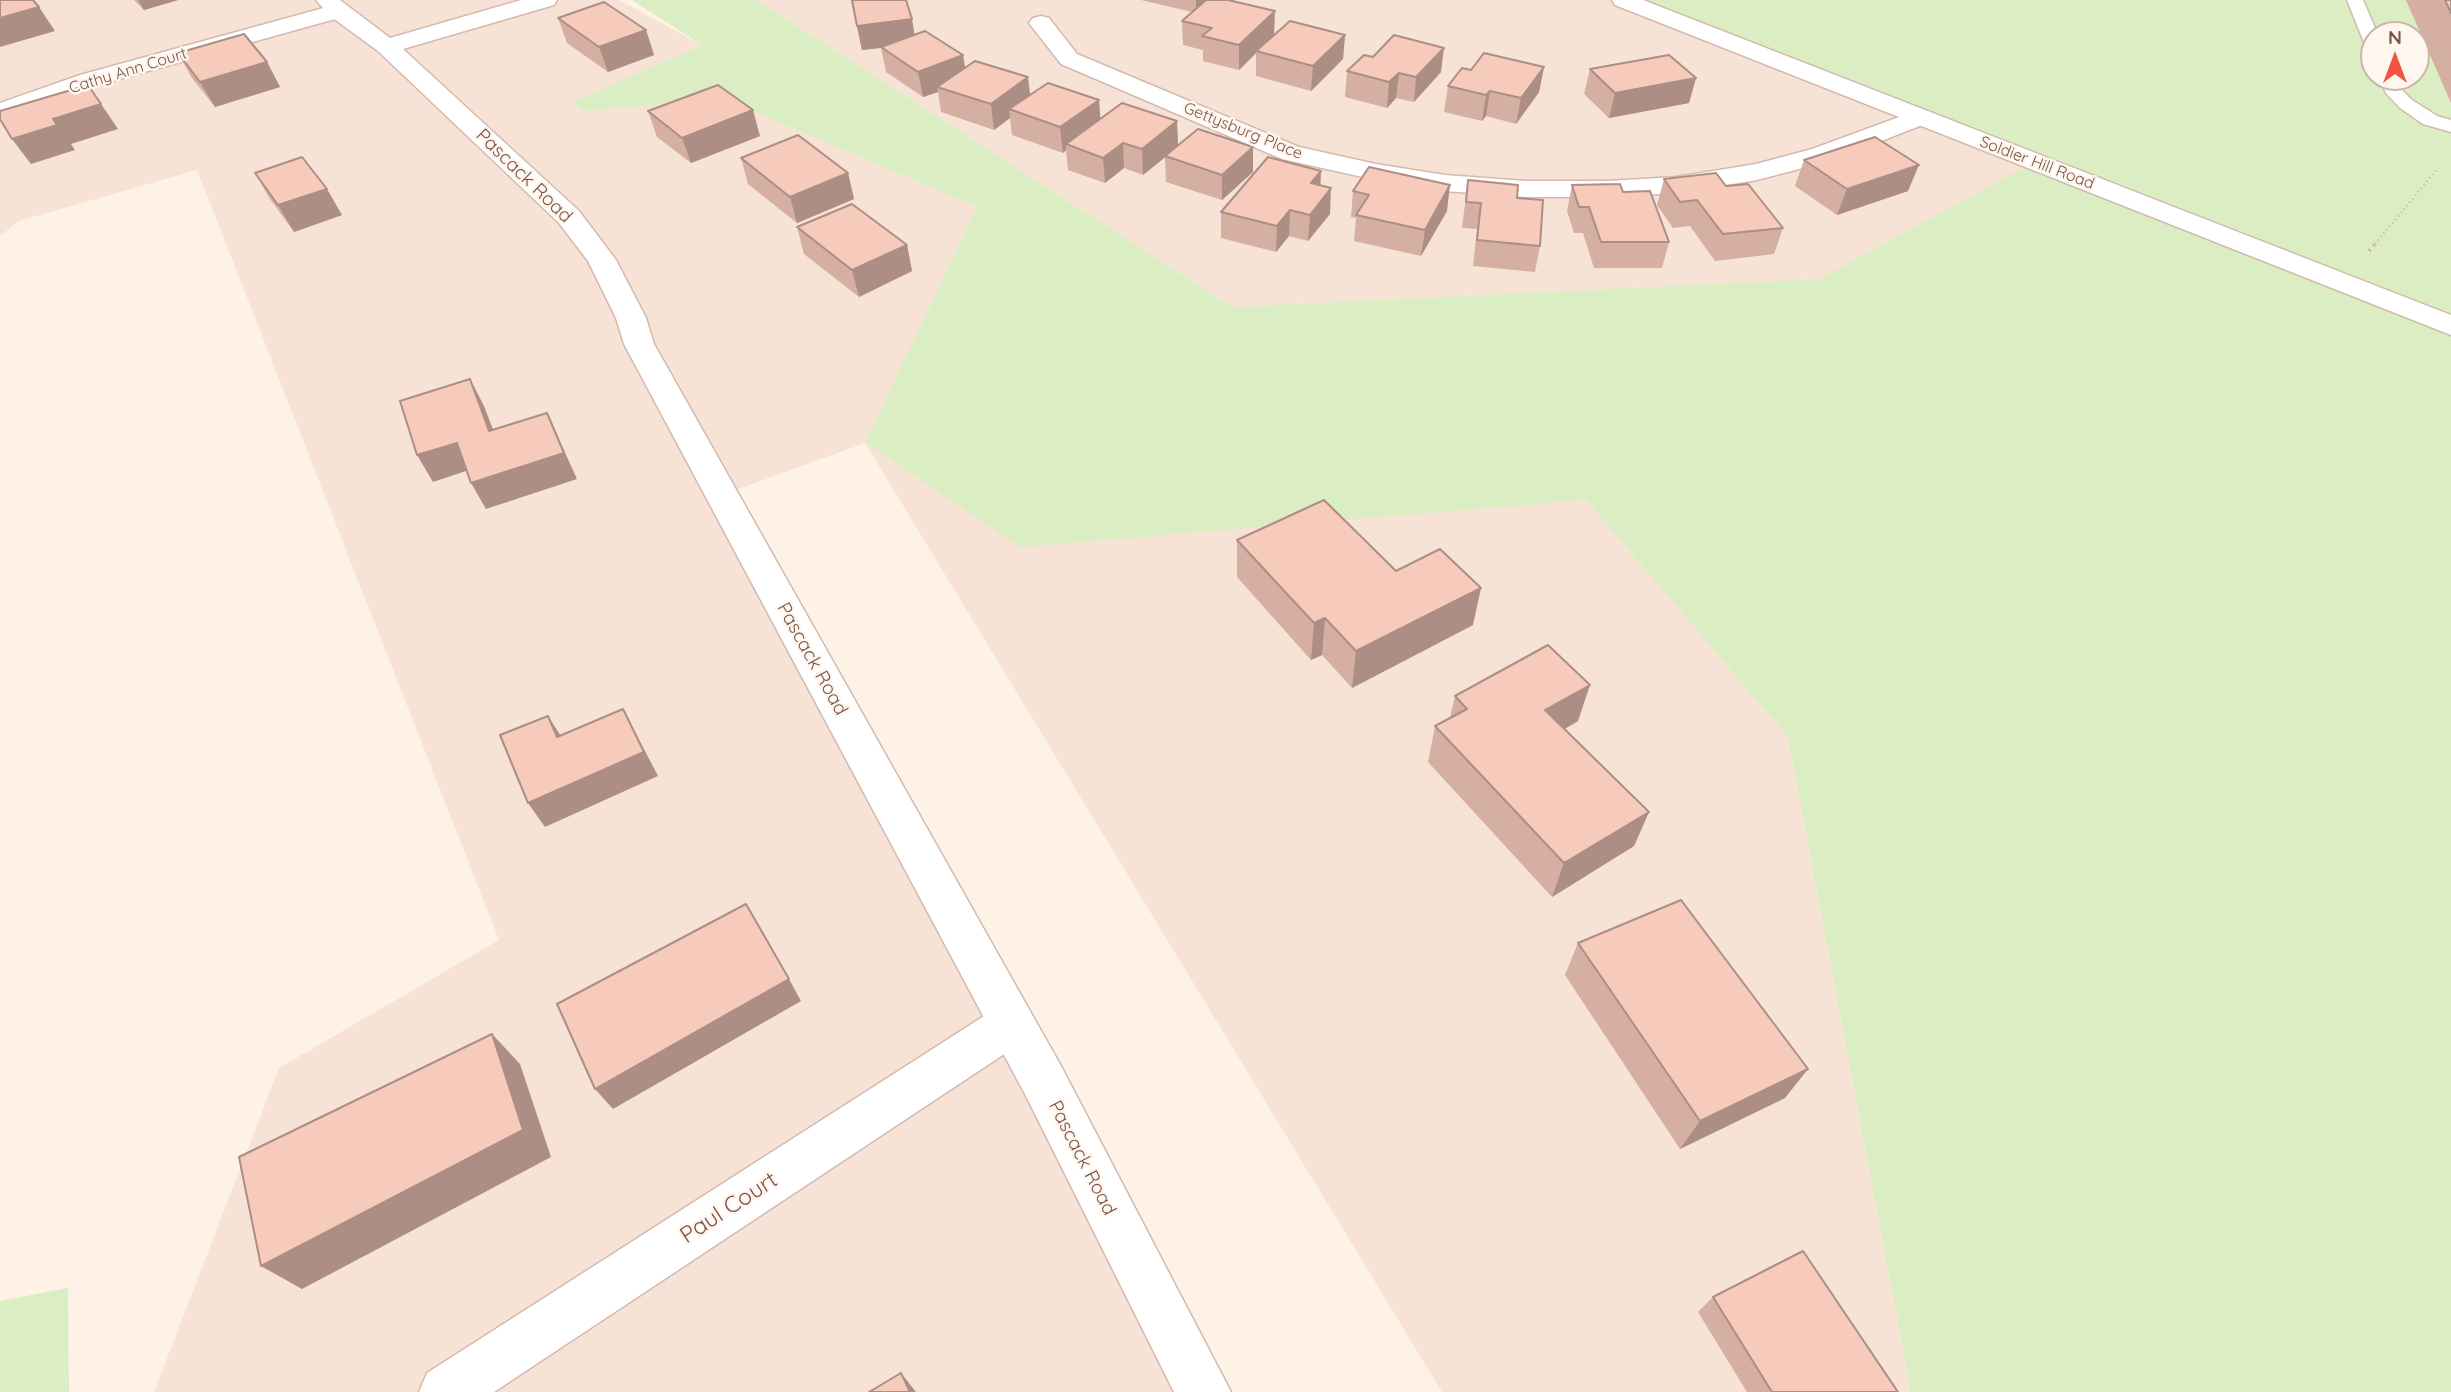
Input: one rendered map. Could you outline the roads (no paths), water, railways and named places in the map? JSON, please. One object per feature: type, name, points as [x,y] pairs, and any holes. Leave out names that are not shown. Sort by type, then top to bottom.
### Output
[{"type":"street","points":[[386,46],[546,0]]},
{"type":"street","name":"Soldier Hill Road","points":[[1623,0],[2451,326]]},
{"type":"street","name":"Pascack Road","points":[[333,6],[386,46],[569,217],[603,260],[631,318],[639,344],[1044,1082],[1173,1338],[1204,1392]]},
{"type":"street","name":"Cathy Ann Court","points":[[0,111],[89,80],[333,6]]},
{"type":"street","name":"Gettysburg Place","points":[[1041,23],[1069,59],[1291,153],[1376,172],[1445,183],[1526,189],[1607,190],[1676,185],[1757,172],[1821,155],[1921,117]]},
{"type":"street","name":"Paul Court","points":[[446,1392],[1011,1024]]},
{"type":"lane","points":[[2355,0],[2364,21]]},
{"type":"lane","points":[[2394,91],[2406,104],[2430,121],[2451,126]]}]
